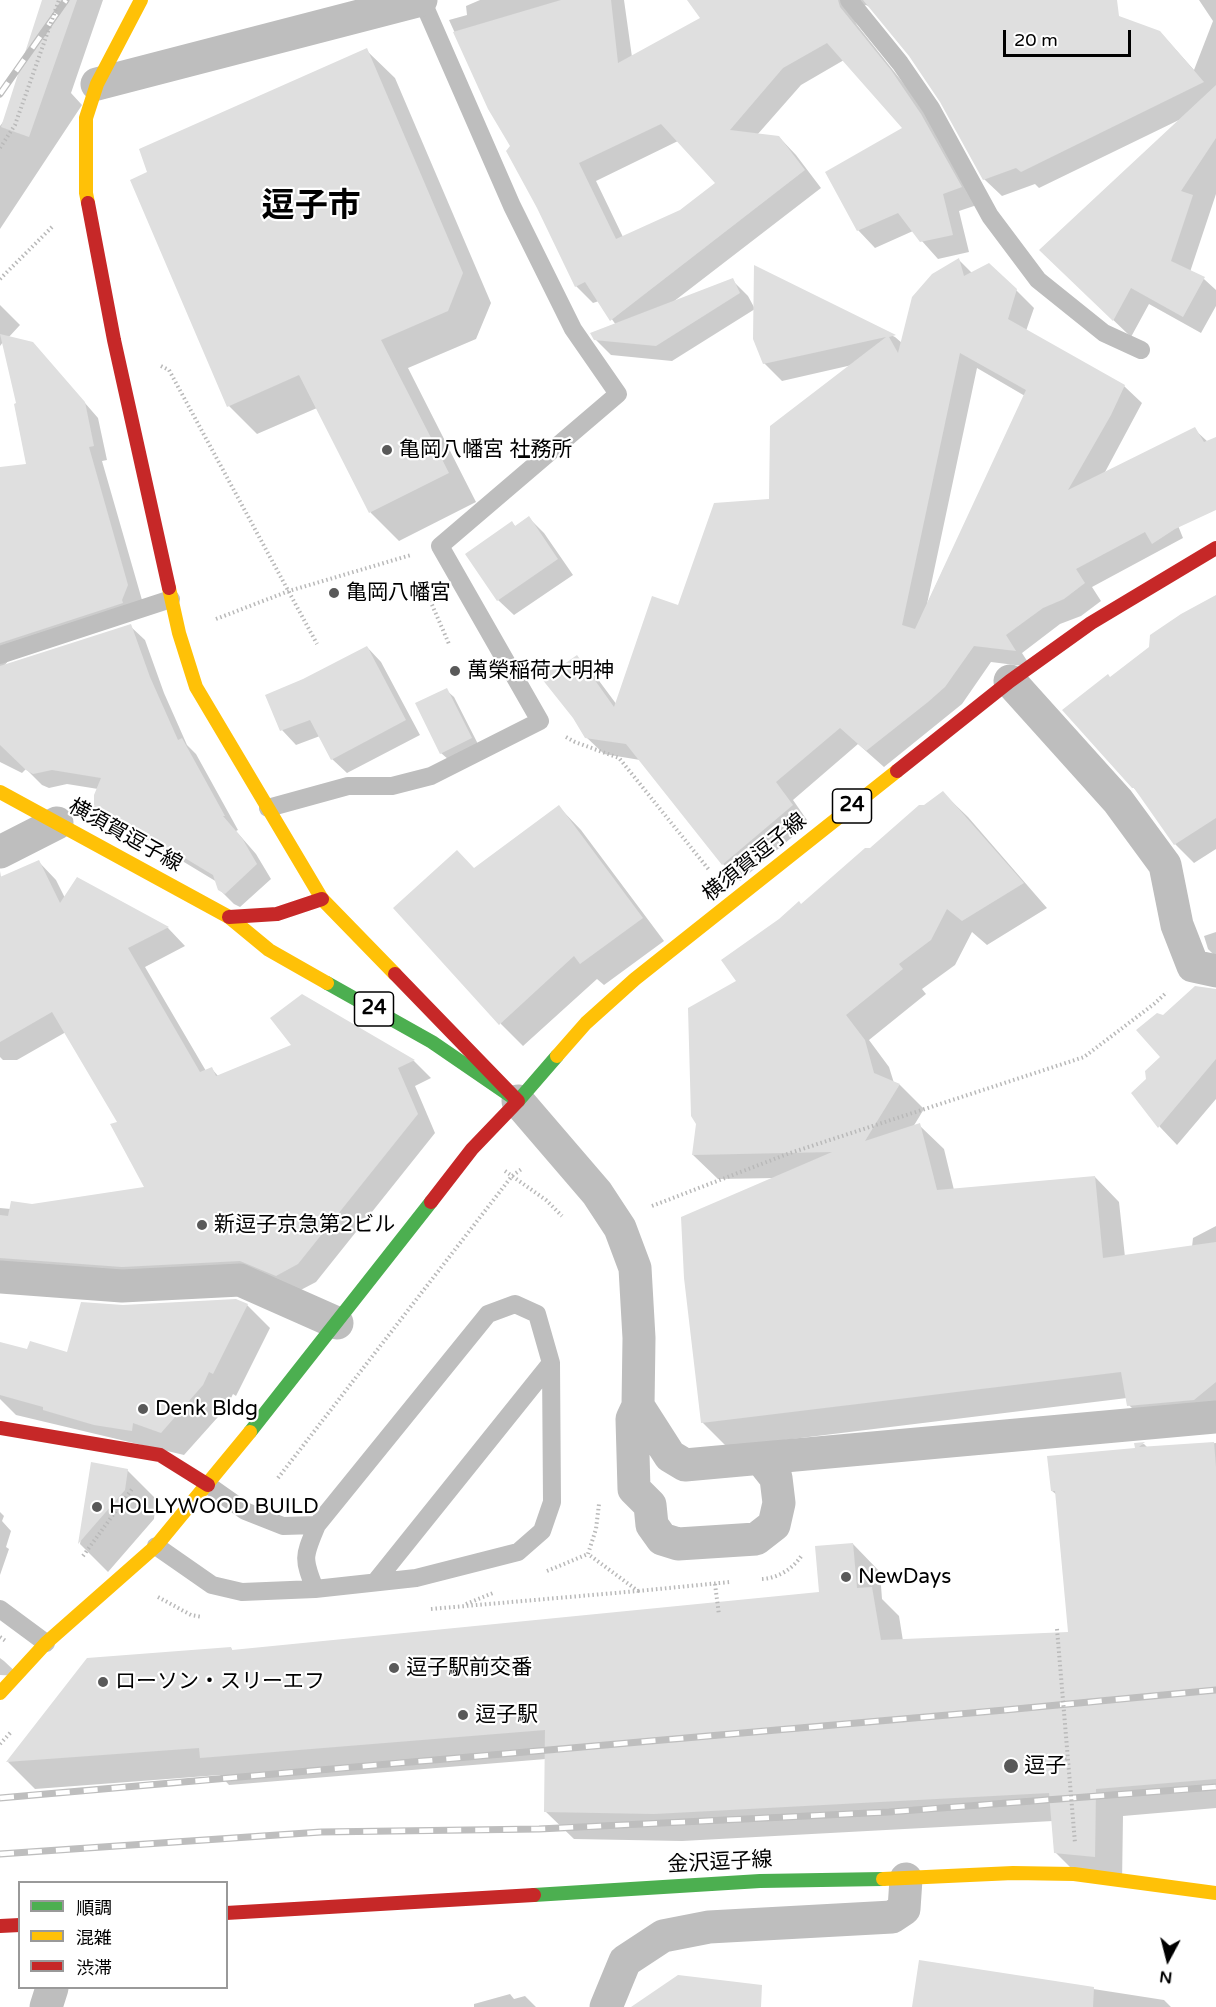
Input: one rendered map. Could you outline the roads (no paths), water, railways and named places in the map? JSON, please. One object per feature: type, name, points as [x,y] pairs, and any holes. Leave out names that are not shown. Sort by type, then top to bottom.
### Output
[{"type":"main road","points":[[141,0],[97,84],[86,118],[86,193],[114,340],[171,599],[196,687],[322,899],[518,1101]]},
{"type":"main road","name":"横須賀逗子線","points":[[0,1693],[46,1643],[156,1546],[208,1485],[337,1323],[472,1149],[518,1101],[586,1023],[635,979],[1010,681],[1091,622],[1216,548]]},
{"type":"main road","name":"横須賀逗子線","points":[[0,792],[229,917]]},
{"type":"main road","points":[[229,917],[255,917],[284,913],[322,899]]},
{"type":"main road","name":"24","points":[[229,917],[269,950],[432,1042],[518,1101]]},
{"type":"main road","points":[[0,1428],[160,1455],[208,1485]]},
{"type":"main road","name":"金沢逗子線","points":[[228,1912],[760,1881],[906,1879],[1013,1873],[1074,1874],[1216,1893]]},
{"type":"main road","points":[[0,1926],[18,1925]]},
{"type":"street","points":[[97,84],[422,0]]},
{"type":"street","points":[[1010,681],[1118,801],[1165,866],[1177,925],[1204,968]]},
{"type":"street","points":[[0,852],[57,823]]},
{"type":"street","points":[[518,1101],[597,1193],[620,1228],[634,1268],[639,1338],[638,1406],[632,1419],[634,1489],[650,1505]]},
{"type":"street","points":[[0,1277],[122,1286],[240,1280],[337,1323]]},
{"type":"street","points":[[638,1406],[670,1456],[685,1465]]},
{"type":"street","points":[[761,1459],[776,1478],[779,1503],[774,1525],[756,1539],[678,1544],[662,1539],[652,1525],[650,1505],[658,1484],[685,1465],[1216,1417]]},
{"type":"street","points":[[606,2007],[626,1961],[663,1936],[709,1928],[892,1917],[904,1909],[906,1879]]},
{"type":"street","points":[[46,2007],[52,1989]]},
{"type":"lane","points":[[268,808],[348,786],[392,786],[431,776],[540,721],[440,546],[618,394],[573,329],[547,278],[512,206],[422,0]]},
{"type":"lane","points":[[849,0],[900,63],[931,108],[990,216],[1038,280],[1104,333],[1140,350]]},
{"type":"lane","points":[[0,655],[171,599]]},
{"type":"lane","points":[[156,1546],[212,1585],[242,1592],[315,1588],[416,1578],[518,1552],[542,1531],[552,1502],[551,1363],[537,1314],[514,1304],[488,1314],[317,1525],[305,1553],[307,1569],[315,1588]]},
{"type":"lane","points":[[376,1581],[551,1363]]},
{"type":"lane","points":[[208,1485],[244,1511],[283,1526],[317,1525]]},
{"type":"lane","points":[[0,1609],[46,1643]]},
{"type":"railway","points":[[0,94],[66,0]]},
{"type":"railway","points":[[0,1798],[1216,1690]]},
{"type":"railway","points":[[0,1854],[321,1832],[539,1829],[889,1812],[1216,1787]]},
{"type":"place","name":"亀岡八幡宮 社務所","points":[[387,450]]},
{"type":"place","name":"亀岡八幡宮","points":[[334,593]]},
{"type":"place","name":"萬榮稲荷大明神","points":[[455,671]]},
{"type":"place","name":"新逗子京急第2ビル","points":[[202,1225]]},
{"type":"place","name":"Denk Bldg","points":[[143,1409]]},
{"type":"place","name":"HOLLYWOOD BUILD","points":[[97,1507]]},
{"type":"place","name":"NewDays","points":[[846,1577]]},
{"type":"place","name":"逗子駅前交番","points":[[394,1668]]},
{"type":"place","name":"ローソン・スリーエフ","points":[[103,1682]]},
{"type":"place","name":"逗子駅","points":[[463,1715]]},
{"type":"place","name":"逗子","points":[[1011,1766]]},
{"type":"district","name":"逗子市","points":[[311,207]]}]
